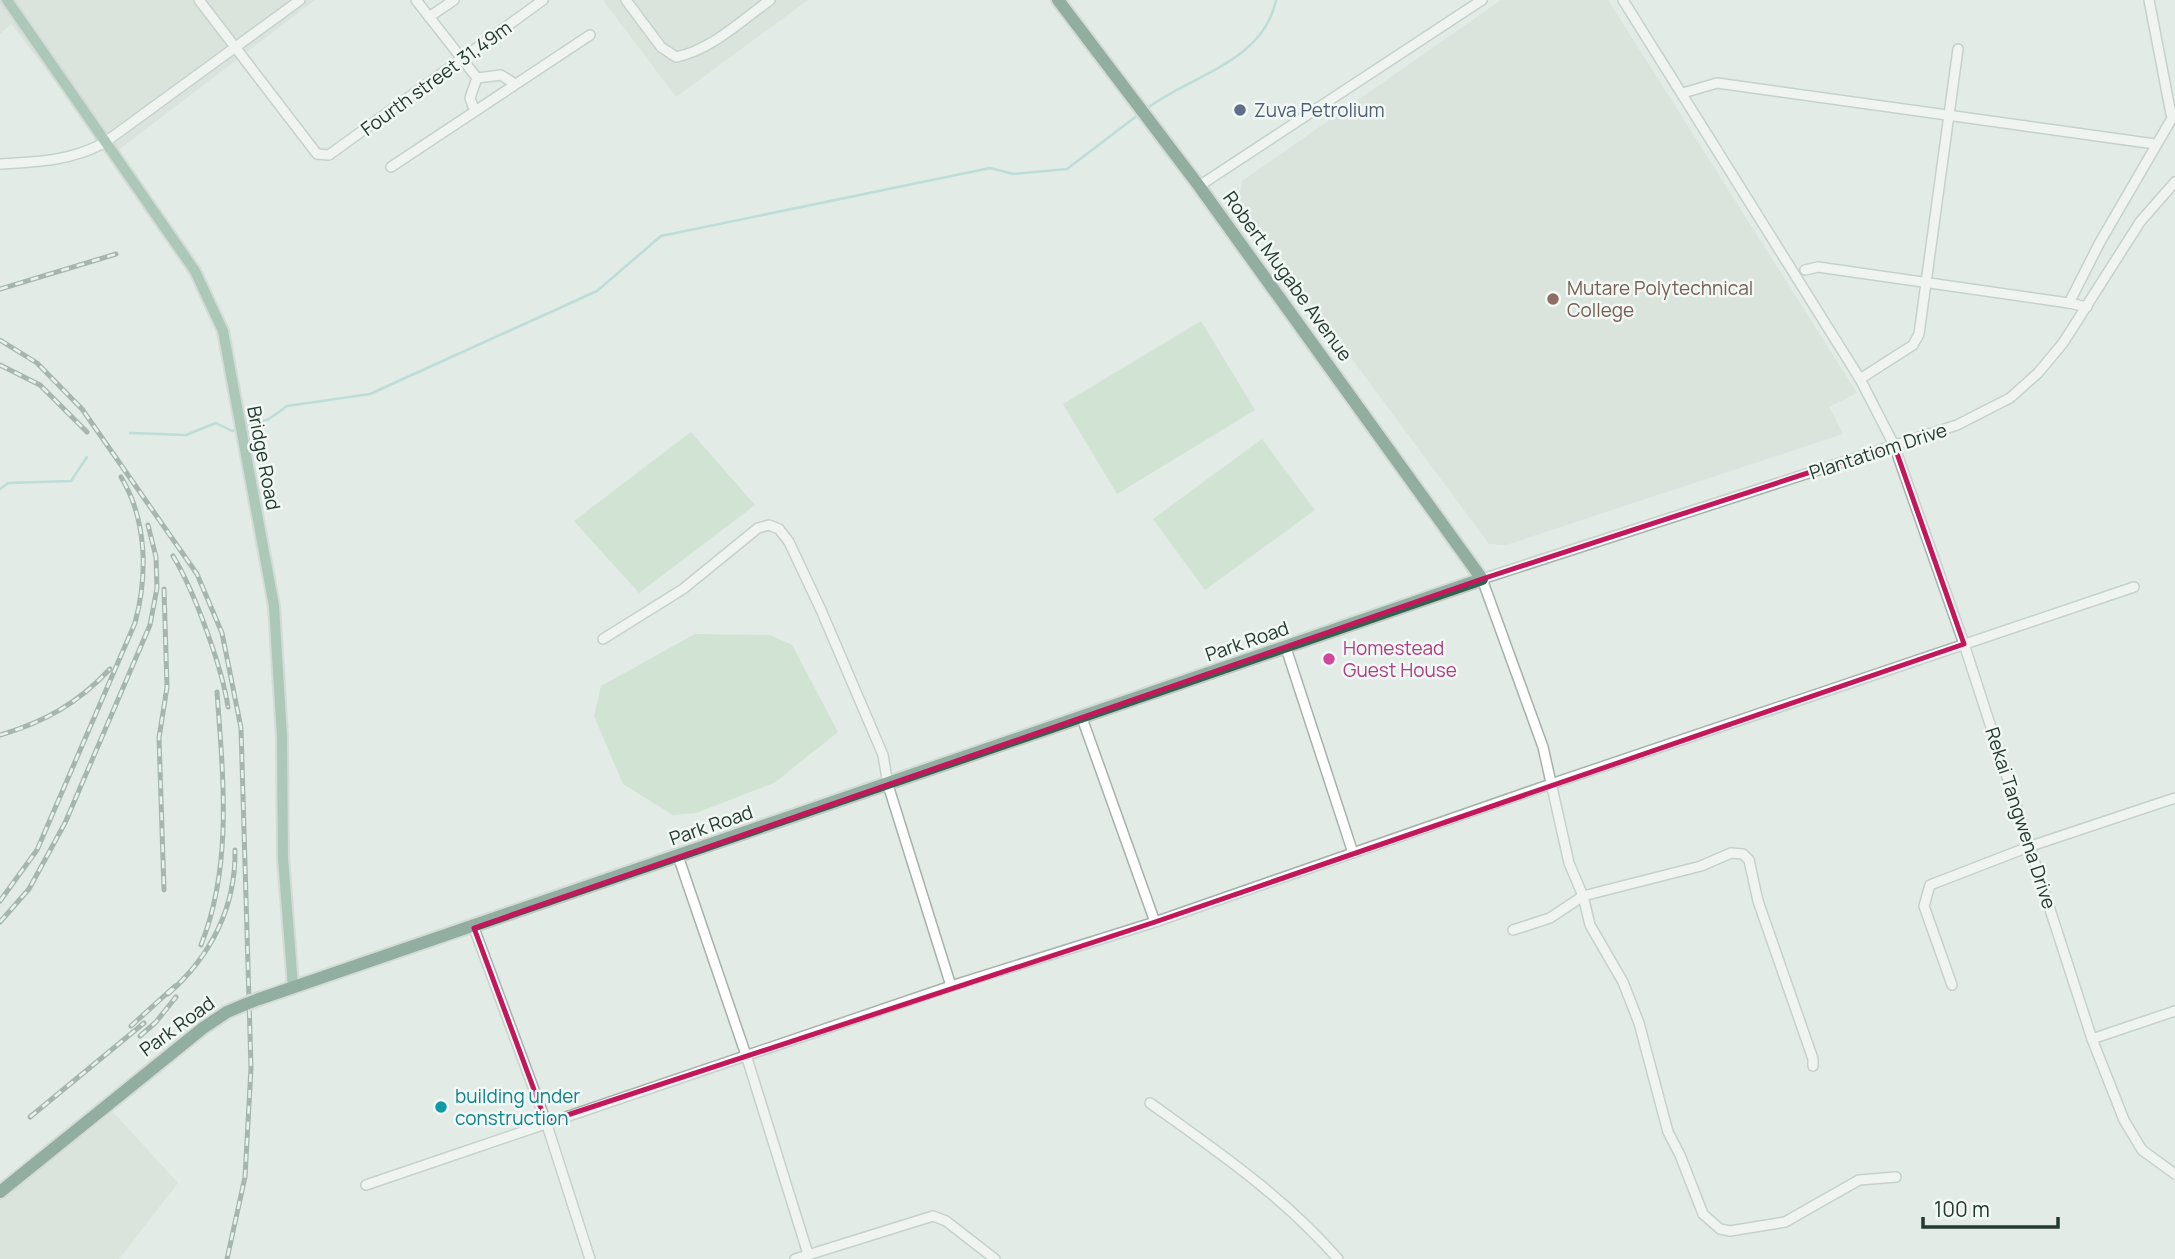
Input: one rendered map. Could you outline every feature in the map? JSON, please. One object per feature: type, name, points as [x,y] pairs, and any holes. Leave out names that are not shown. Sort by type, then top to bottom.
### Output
[{"type":"highway","name":"Robert Mugabe Avenue","points":[[1058,0],[1199,187],[1482,579]]},
{"type":"highway","name":"Park Road","points":[[0,1192],[203,1028],[227,1012],[293,987],[474,928],[1482,579]]},
{"type":"main road","name":"Bridge Road","points":[[7,0],[195,271],[223,331],[274,606],[282,737],[283,858],[293,987]]},
{"type":"street","points":[[200,0],[234,47]]},
{"type":"street","points":[[0,164],[58,161],[84,154],[104,143],[300,0]]},
{"type":"street","points":[[416,0],[477,78]]},
{"type":"street","points":[[429,17],[454,0]]},
{"type":"street","name":"Fourth street 31,49m","points":[[234,47],[317,154],[329,155],[543,0]]},
{"type":"street","points":[[626,0],[661,47],[676,57],[691,54],[770,0]]},
{"type":"street","points":[[1199,187],[1482,0]]},
{"type":"street","name":"Rekai Tangwena Drive","points":[[1623,0],[1860,380],[1894,445],[1964,644],[2092,1039],[2124,1120],[2142,1150],[2175,1174]]},
{"type":"street","points":[[2069,303],[2173,114],[2149,0]]},
{"type":"street","points":[[391,167],[474,109],[590,35]]},
{"type":"street","points":[[1860,380],[1913,345],[1919,334],[1951,116],[1958,49]]},
{"type":"street","points":[[477,78],[500,75],[515,84]]},
{"type":"street","points":[[474,109],[470,98],[477,78]]},
{"type":"street","points":[[1683,93],[1717,83],[2155,144]]},
{"type":"street","name":"Plantatiom Drive","points":[[1482,579],[1957,425],[2010,398],[2038,373],[2087,307],[2140,222],[2175,182]]},
{"type":"street","points":[[1805,270],[1818,267],[2087,307]]},
{"type":"street","points":[[603,639],[683,589],[758,528],[769,525],[779,529],[789,542],[810,587],[883,755],[888,785],[951,986]]},
{"type":"street","points":[[1482,579],[1543,747],[1569,863],[1583,896],[1590,925],[1623,982],[1639,1023],[1668,1132],[1710,1223],[1730,1231],[1748,1226],[1768,1226],[1800,1215],[1822,1199],[1860,1180],[1896,1177]]},
{"type":"street","points":[[366,1185],[951,986],[1155,922],[1551,784],[2134,587]]},
{"type":"street","points":[[1286,648],[1353,853]]},
{"type":"street","points":[[1082,718],[1155,922]]},
{"type":"street","points":[[1952,985],[1924,906],[1926,891],[1930,885],[2031,846],[2175,798]]},
{"type":"street","points":[[1513,930],[1549,918],[1583,896],[1691,869],[1731,853],[1743,854],[1749,860],[1758,901],[1768,921],[1813,1066]]},
{"type":"street","points":[[678,856],[746,1055],[808,1254]]},
{"type":"street","points":[[474,928],[546,1122],[590,1259]]},
{"type":"street","points":[[2092,1039],[2175,1011]]},
{"type":"street","points":[[1150,1103],[1262,1184],[1309,1226],[1338,1259]]},
{"type":"street","points":[[795,1259],[933,1216],[946,1221],[995,1259]]},
{"type":"highlighted area","points":[[1894,445],[1964,644],[1155,922],[546,1122],[474,928],[1482,579]]},
{"type":"shaded area","points":[[0,0],[315,0],[112,155],[11,24],[0,34]]},
{"type":"shaded area","points":[[603,0],[808,0],[676,97]]},
{"type":"shaded area","name":"Mutare Polytechnical College","points":[[1501,0],[1608,0],[1857,393],[1829,407],[1843,434],[1506,545],[1489,544],[1238,205],[1242,181]]},
{"type":"shaded area","points":[[113,1112],[178,1183],[119,1259],[0,1259],[0,1199]]},
{"type":"green space","points":[[1201,321],[1255,410],[1117,494],[1063,404]]},
{"type":"green space","points":[[691,432],[755,505],[639,593],[574,521]]},
{"type":"green space","points":[[1262,439],[1315,510],[1205,590],[1153,519]]},
{"type":"green space","points":[[695,634],[770,635],[792,645],[838,732],[774,783],[696,813],[673,815],[623,784],[594,716],[601,686]]},
{"type":"waterway","points":[[1146,109],[1241,53],[1257,39],[1269,21],[1276,0]]},
{"type":"waterway","points":[[243,428],[269,419],[287,406],[370,394],[597,291],[661,236],[990,168],[1013,174],[1067,169],[1138,115]]},
{"type":"waterway","points":[[130,433],[186,435],[216,423],[232,431],[237,430]]},
{"type":"waterway","points":[[0,489],[8,483],[71,481],[87,457]]},
{"type":"railway","points":[[0,289],[116,254]]},
{"type":"railway","points":[[0,340],[37,363],[82,409],[197,574],[222,633],[241,728],[251,1068],[245,1177],[227,1259]]},
{"type":"railway","points":[[0,365],[40,385],[87,432]]},
{"type":"railway","points":[[0,901],[37,850],[135,623],[142,586],[143,548],[136,511],[121,477]]},
{"type":"railway","points":[[0,922],[29,889],[65,823],[150,625],[157,588],[156,557],[148,525]]},
{"type":"railway","points":[[173,556],[190,588],[206,629],[228,707]]},
{"type":"railway","points":[[164,589],[167,687],[159,738],[164,890]]},
{"type":"railway","points":[[0,735],[32,724],[60,710],[86,692],[110,669]]},
{"type":"railway","points":[[201,945],[211,915],[222,852],[223,788],[217,692]]},
{"type":"railway","points":[[168,994],[197,963],[218,929],[231,891],[235,850]]},
{"type":"railway","points":[[131,1026],[175,986]]},
{"type":"railway","points":[[140,1036],[156,1022],[176,997]]},
{"type":"railway","points":[[30,1117],[144,1023]]},
{"type":"place","name":"Zuva Petrolium","points":[[1240,110]]},
{"type":"place","name":"Mutare Polytechnical College","points":[[1553,299]]},
{"type":"place","name":"Homestead Guest House","points":[[1329,659]]},
{"type":"place","name":"building under construction","points":[[441,1107]]}]
